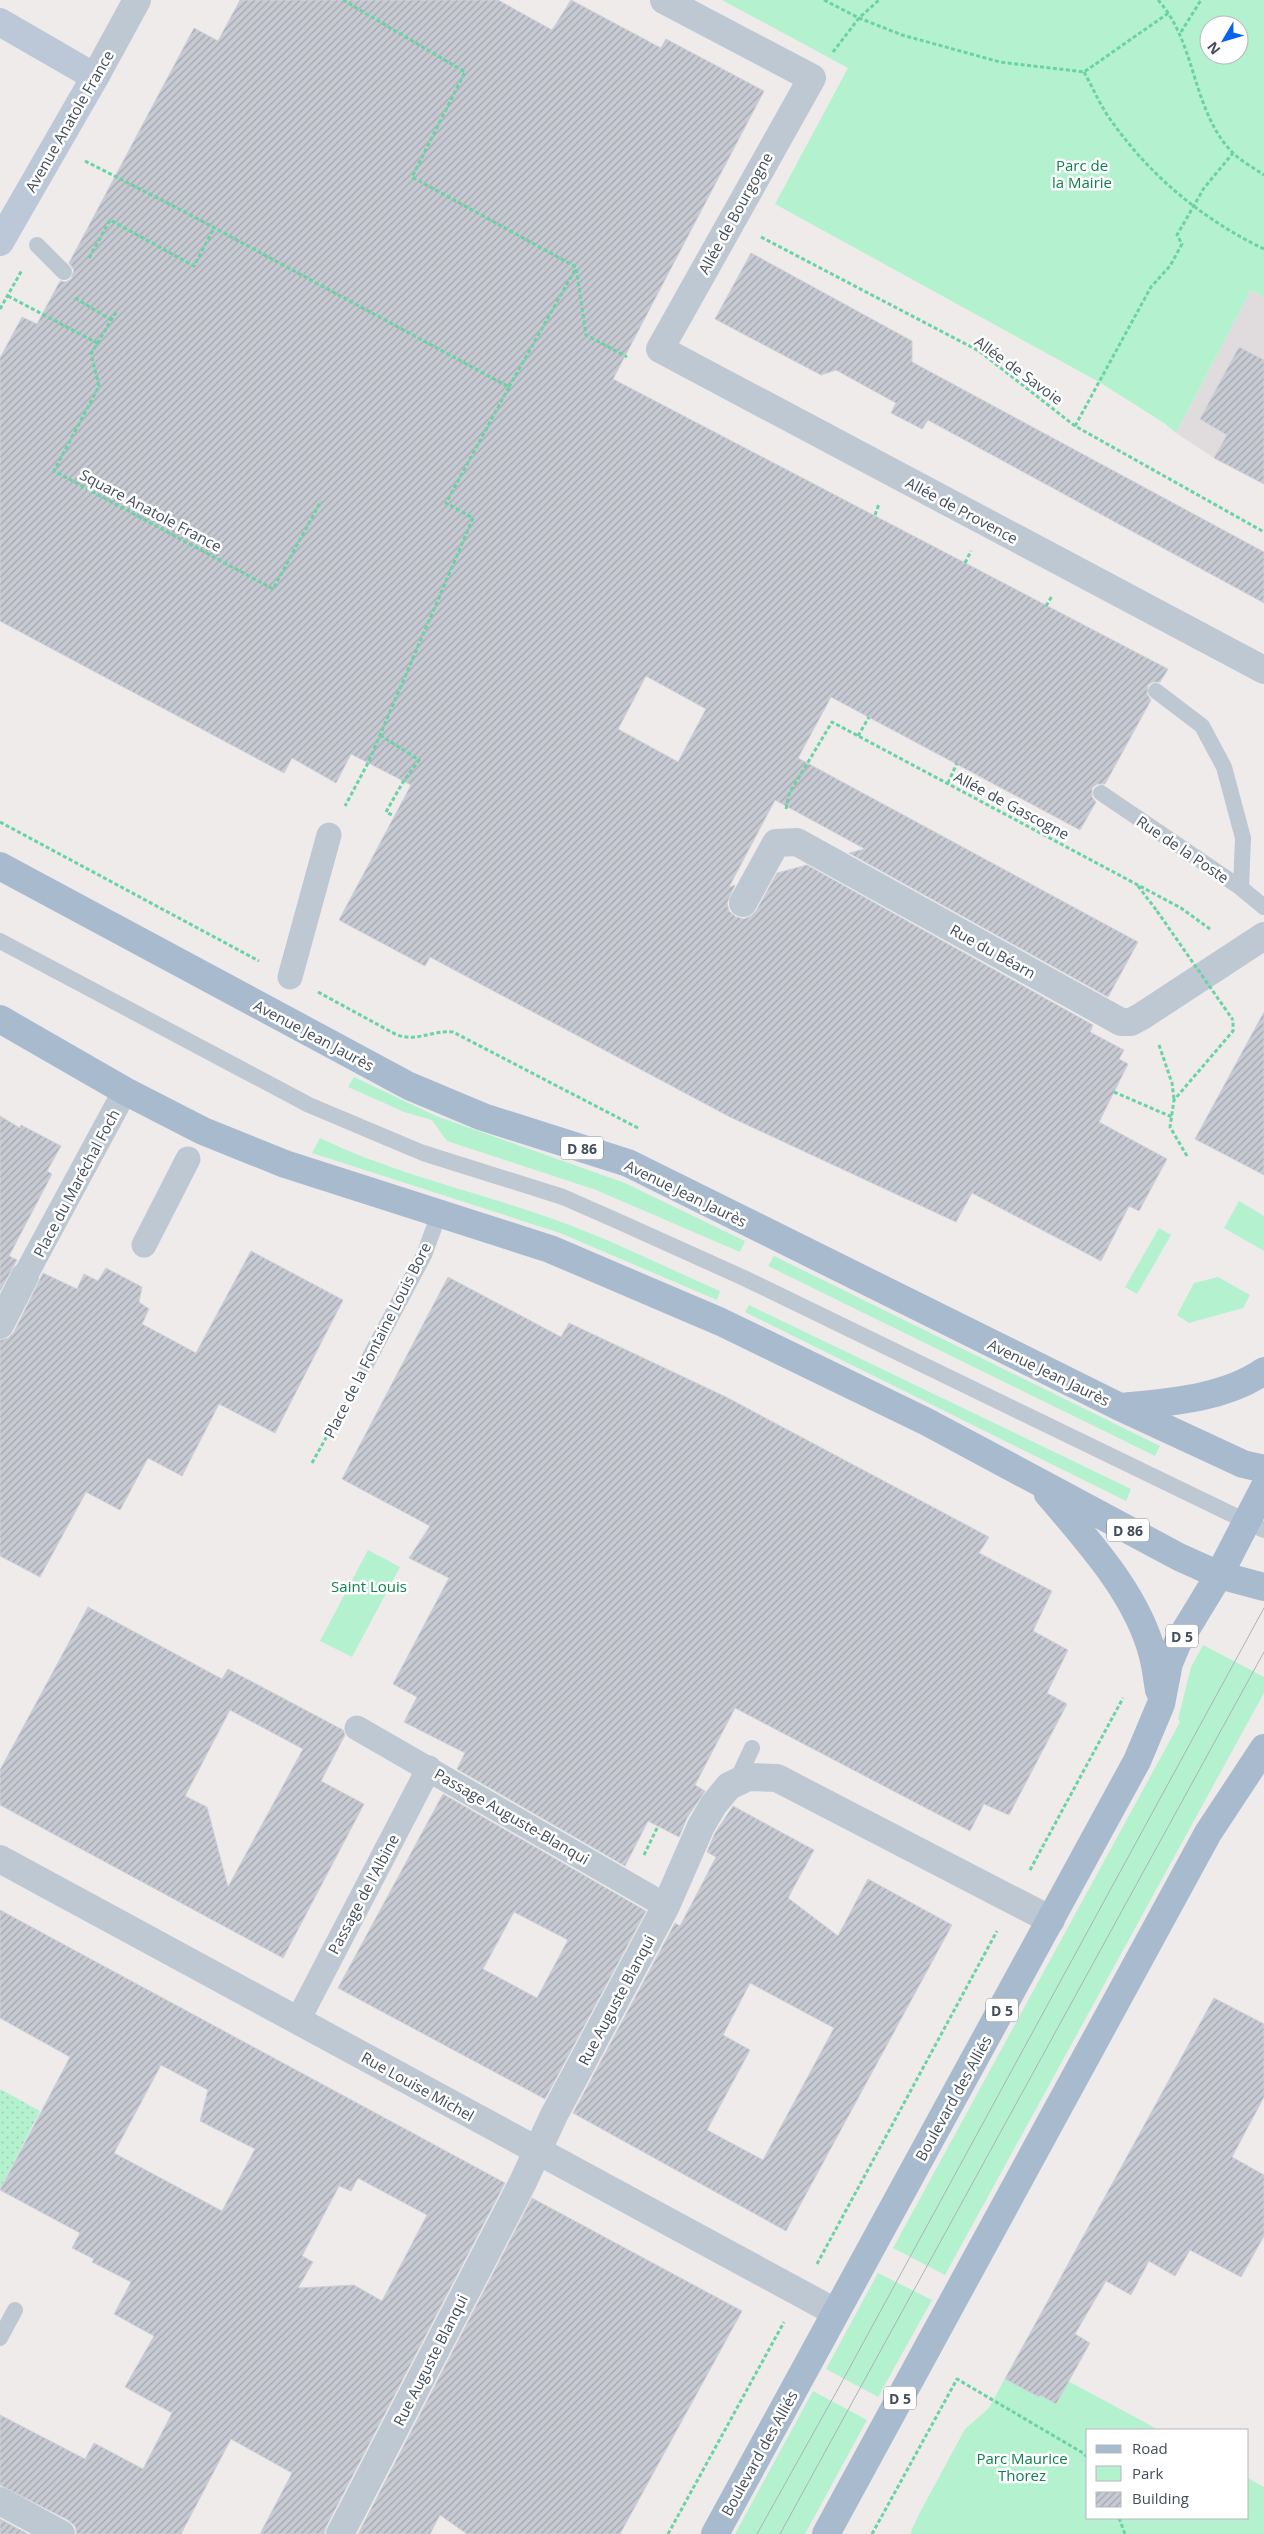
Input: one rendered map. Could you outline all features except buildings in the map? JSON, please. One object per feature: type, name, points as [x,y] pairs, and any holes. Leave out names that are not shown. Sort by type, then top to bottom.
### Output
[{"type":"main road","points":[[0,22],[95,77]]},
{"type":"main road","name":"Avenue Anatole France","points":[[2,233],[95,77]]},
{"type":"main road","name":"Avenue Jean Jaurès","points":[[0,866],[409,1086],[483,1117],[628,1163],[1120,1407],[1243,1464],[1264,1469]]},
{"type":"main road","name":"D 86","points":[[0,1018],[125,1091],[204,1130],[285,1164],[550,1249],[721,1322],[927,1422],[1039,1484],[1219,1575],[1264,1587]]},
{"type":"main road","points":[[1120,1407],[1190,1398],[1238,1385],[1264,1371]]},
{"type":"main road","points":[[1039,1484],[1093,1546],[1119,1583],[1140,1622],[1153,1655],[1161,1704]]},
{"type":"main road","name":"D 5","points":[[1254,1526],[1264,1488]]},
{"type":"main road","name":"Boulevard des Alliés","points":[[715,2534],[1137,1761],[1161,1704],[1170,1664],[1178,1644],[1219,1575],[1254,1526]]},
{"type":"main road","name":"D 5","points":[[826,2534],[1208,1833],[1264,1748]]},
{"type":"street","name":"Avenue Anatole France","points":[[95,77],[137,0]]},
{"type":"street","points":[[664,0],[812,78]]},
{"type":"street","name":"Allée de Bourgogne","points":[[660,349],[730,221],[812,78]]},
{"type":"street","name":"Allée de Provence","points":[[660,349],[1264,670]]},
{"type":"street","points":[[290,977],[329,835]]},
{"type":"street","points":[[742,902],[776,843],[797,842]]},
{"type":"street","name":"Rue du Béarn","points":[[797,842],[1120,1022],[1131,1022],[1142,1016],[1264,936]]},
{"type":"street","name":"Place du Maréchal Foch","points":[[26,1276],[125,1091]]},
{"type":"street","points":[[144,1245],[188,1159]]},
{"type":"street","points":[[0,1325],[26,1276]]},
{"type":"street","name":"Passage Auguste-Blanqui","points":[[356,1728],[429,1768],[666,1906]]},
{"type":"street","name":"Passage de l'Albine","points":[[298,2020],[429,1768]]},
{"type":"street","points":[[736,1782],[754,1776],[777,1778],[1012,1902],[1051,1920]]},
{"type":"street","name":"Rue Auguste Blanqui","points":[[340,2534],[518,2190],[536,2150],[666,1906],[705,1819],[722,1794],[736,1782]]},
{"type":"street","name":"Rue Louise Michel","points":[[0,1859],[836,2312]]},
{"type":"street","points":[[0,2501],[61,2534]]},
{"type":"lane","points":[[37,245],[64,272]]},
{"type":"lane","points":[[1156,691],[1202,726],[1224,767],[1243,838],[1241,888]]},
{"type":"lane","name":"Rue de la Poste","points":[[1101,793],[1241,888],[1264,907]]},
{"type":"lane","points":[[0,941],[309,1105],[423,1153],[563,1197],[631,1226],[744,1278],[1254,1526]]},
{"type":"lane","name":"Place de la Fontaine Louis Bore","points":[[366,1364],[424,1255],[439,1214]]},
{"type":"lane","points":[[736,1782],[752,1748]]},
{"type":"lane","points":[[0,2338],[15,2310]]},
{"type":"path","points":[[343,0],[465,72],[412,177],[446,195]]},
{"type":"path","points":[[824,0],[859,18],[902,35],[1000,62],[1084,72],[1170,12]]},
{"type":"path","points":[[812,78],[859,18],[879,0]]},
{"type":"path","points":[[1158,0],[1170,12],[1180,33],[1202,102],[1219,135],[1234,153],[1264,175]]},
{"type":"path","points":[[1180,33],[1201,0]]},
{"type":"path","points":[[1084,72],[1110,119],[1158,176],[1194,209],[1224,229],[1264,249]]},
{"type":"path","points":[[1075,426],[1151,287],[1174,258],[1182,244],[1177,235],[1194,209],[1204,188],[1234,153]]},
{"type":"path","points":[[98,166],[509,387]]},
{"type":"path","points":[[87,261],[110,220],[152,245],[194,266],[214,228]]},
{"type":"path","name":"Allée de Savoie","points":[[730,221],[979,351],[1075,426],[1264,532]]},
{"type":"path","points":[[329,835],[368,763],[473,518],[446,503],[576,267]]},
{"type":"path","points":[[68,294],[113,321]]},
{"type":"path","points":[[8,296],[99,344],[113,321],[116,312]]},
{"type":"path","name":"Square Anatole France","points":[[99,344],[91,354],[100,386],[54,471],[273,589],[321,501]]},
{"type":"path","points":[[858,736],[869,717]]},
{"type":"path","name":"Allée de Gascogne","points":[[797,842],[796,824],[785,808],[789,794],[832,722],[1182,908]]},
{"type":"path","points":[[380,735],[419,760],[403,782],[386,812],[394,816]]},
{"type":"path","points":[[948,783],[957,763]]},
{"type":"path","points":[[0,822],[396,1035],[408,1039],[444,1031],[453,1032],[640,1129]]},
{"type":"path","points":[[1136,884],[1233,1020],[1233,1031],[1174,1100]]},
{"type":"path","points":[[1157,1039],[1172,1083],[1174,1100],[1170,1127],[1188,1156]]},
{"type":"path","points":[[1114,1092],[1172,1117]]},
{"type":"path","name":"Place de la Fontaine Louis Bore","points":[[312,1463],[366,1364]]},
{"type":"path","points":[[668,2534],[1127,1691],[1135,1684],[1161,1704]]},
{"type":"path","points":[[641,1860],[658,1826]]},
{"type":"path","points":[[872,2534],[957,2379],[1086,2456]]},
{"type":"path","points":[[1119,2519],[1125,2534]]},
{"type":"shaded area","points":[[1251,290],[1264,297],[1264,484],[1214,458],[1176,433]]},
{"type":"green space","name":"Parc de la Mairie","points":[[722,0],[1264,0],[1264,297],[1251,290],[1176,433],[1164,423],[1099,382],[775,204],[848,68]]},
{"type":"green space","points":[[354,1077],[436,1116],[625,1183],[745,1241],[740,1252],[596,1190],[447,1141],[432,1120],[404,1112],[348,1087]]},
{"type":"green space","points":[[320,1138],[377,1162],[524,1209],[595,1235],[720,1291],[717,1300],[560,1233],[312,1153]]},
{"type":"green space","points":[[1239,1201],[1264,1216],[1264,1251],[1224,1228]]},
{"type":"green space","points":[[1159,1228],[1171,1235],[1137,1294],[1125,1287]]},
{"type":"green space","points":[[774,1256],[1160,1446],[1155,1456],[768,1266]]},
{"type":"green space","points":[[1218,1277],[1250,1295],[1243,1308],[1189,1323],[1177,1315],[1194,1283]]},
{"type":"green space","points":[[749,1305],[1131,1489],[1126,1501],[745,1312]]},
{"type":"green space","name":"Saint Louis","points":[[368,1550],[400,1567],[352,1657],[320,1641]]},
{"type":"green space","points":[[1203,1645],[1264,1677],[1264,1693],[945,2275],[893,2248],[1180,1722],[1178,1719],[1191,1667]]},
{"type":"green space","points":[[0,2089],[40,2111],[0,2189]]},
{"type":"green space","points":[[878,2273],[932,2300],[878,2397],[826,2369]]},
{"type":"green space","name":"Parc Maurice Thorez","points":[[1018,2354],[1157,2429],[1086,2429],[1086,2519],[1249,2519],[1249,2479],[1264,2487],[1264,2534],[910,2534],[965,2429],[989,2408]]},
{"type":"green space","points":[[813,2391],[867,2420],[805,2534],[735,2534]]},
{"type":"tram line","points":[[757,2534],[1264,1608]]},
{"type":"tram line","points":[[780,2534],[1264,1652]]}]
